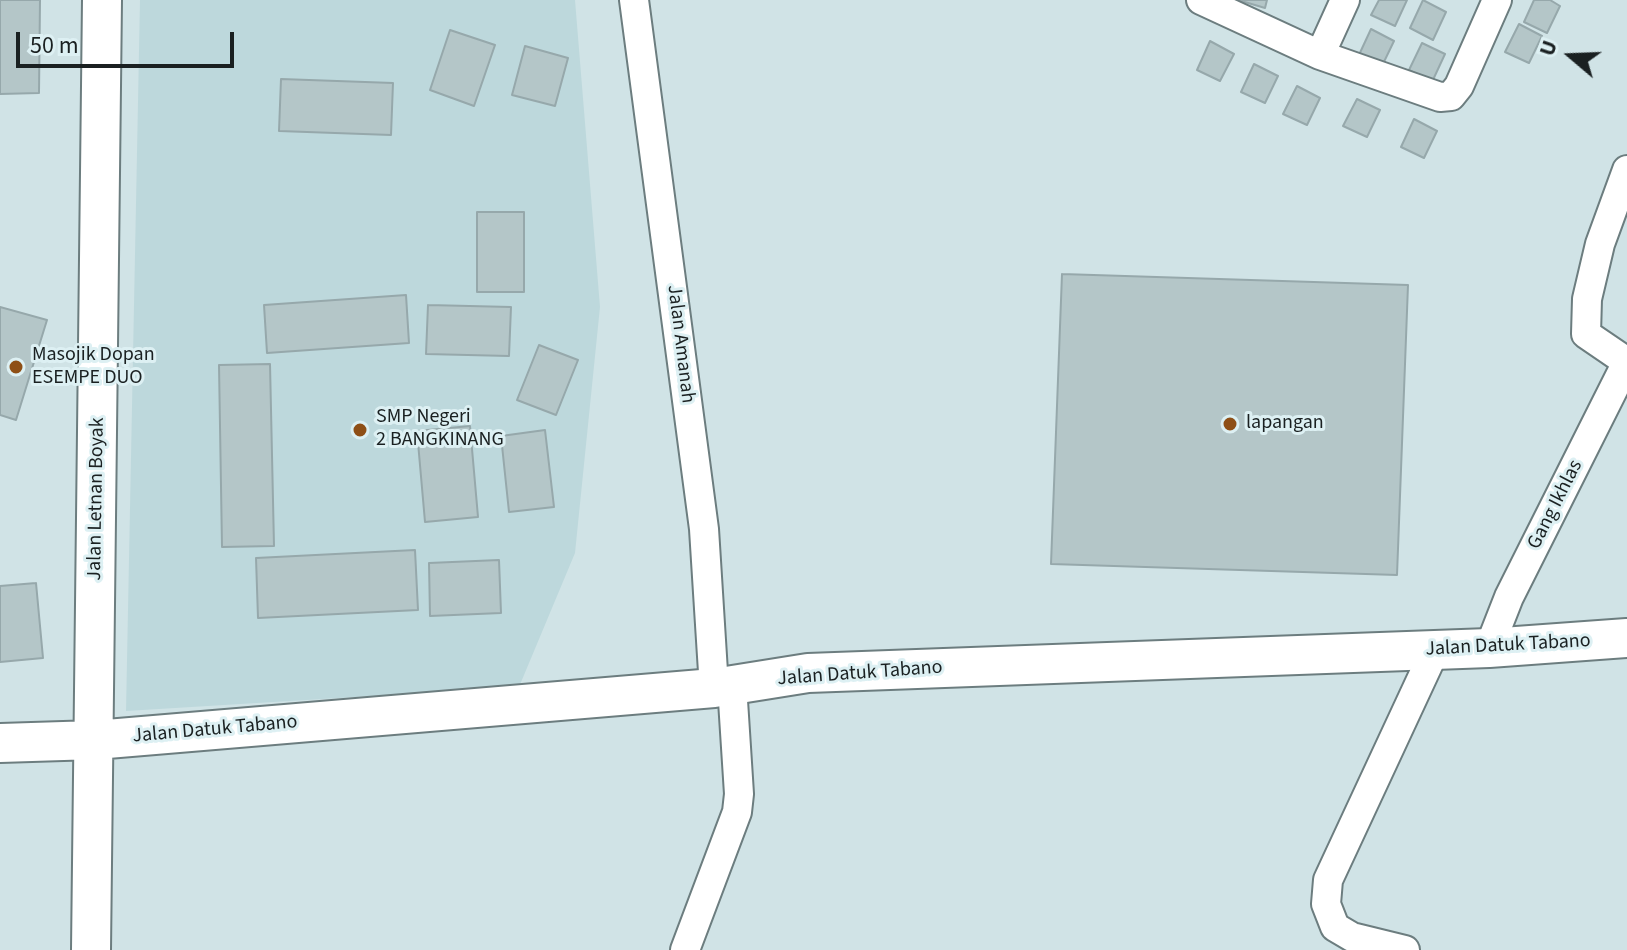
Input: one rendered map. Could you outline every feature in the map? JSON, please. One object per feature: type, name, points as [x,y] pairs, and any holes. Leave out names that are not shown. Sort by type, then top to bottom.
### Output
[{"type":"street","name":"Jalan Letnan Boyak","points":[[91,950],[102,0]]},
{"type":"street","name":"Jalan Amanah","points":[[634,0],[739,794],[737,812],[685,950]]},
{"type":"street","points":[[1201,0],[1320,55],[1440,97],[1451,96],[1497,0]]},
{"type":"street","points":[[1320,55],[1345,0]]},
{"type":"street","points":[[1627,170],[1600,244],[1587,299],[1586,334],[1627,362]]},
{"type":"street","name":"Gang Ikhlas","points":[[1489,648],[1509,597],[1627,362]]},
{"type":"street","name":"Jalan Datuk Tabano","points":[[0,743],[95,740],[723,687],[808,673],[1489,648],[1627,638]]},
{"type":"street","points":[[1405,950],[1352,937],[1335,927],[1326,904],[1328,880],[1435,650]]},
{"type":"shaded area","name":"SMP Negeri 2 BANGKINANG","points":[[140,0],[575,0],[600,307],[575,553],[519,687],[126,711]]},
{"type":"building","points":[[0,0],[40,0],[39,93],[0,94]]},
{"type":"building","points":[[1238,0],[1267,0],[1265,8]]},
{"type":"building","points":[[1379,0],[1407,0],[1395,26],[1371,15]]},
{"type":"building","points":[[1423,0],[1446,12],[1433,40],[1410,28]]},
{"type":"building","points":[[1534,0],[1550,0],[1560,6],[1547,33],[1524,22]]},
{"type":"building","points":[[1519,24],[1542,36],[1529,63],[1505,52]]},
{"type":"building","points":[[1371,29],[1394,41],[1381,68],[1358,57]]},
{"type":"building","points":[[450,30],[495,45],[474,106],[430,90]]},
{"type":"building","points":[[1210,41],[1234,54],[1220,81],[1197,70]]},
{"type":"building","points":[[1422,43],[1445,54],[1432,82],[1409,70]]},
{"type":"building","points":[[525,46],[568,58],[555,106],[512,95]]},
{"type":"building","points":[[1254,64],[1278,76],[1265,103],[1241,92]]},
{"type":"building","points":[[281,79],[393,83],[391,135],[279,131]]},
{"type":"building","points":[[1297,86],[1320,98],[1307,125],[1283,114]]},
{"type":"building","points":[[1357,99],[1380,110],[1367,137],[1343,126]]},
{"type":"building","points":[[1414,119],[1437,131],[1424,158],[1401,147]]},
{"type":"building","points":[[477,212],[524,212],[524,292],[477,292]]},
{"type":"building","name":"lapangan","points":[[1062,274],[1408,285],[1397,575],[1051,564]]},
{"type":"building","points":[[406,295],[409,343],[267,353],[264,305]]},
{"type":"building","points":[[428,305],[511,307],[509,356],[426,354]]},
{"type":"building","name":"Masojik Dopan ESEMPE DUO","points":[[0,307],[47,320],[16,420],[0,415]]},
{"type":"building","points":[[539,345],[578,360],[556,415],[517,400]]},
{"type":"building","points":[[270,364],[274,546],[222,547],[219,365]]},
{"type":"building","points":[[470,426],[478,517],[425,522],[417,431]]},
{"type":"building","points":[[545,430],[554,507],[509,512],[501,436]]},
{"type":"building","points":[[415,550],[418,610],[258,618],[256,558]]},
{"type":"building","points":[[499,560],[501,613],[430,616],[429,563]]},
{"type":"building","points":[[36,583],[43,658],[0,662],[0,586]]},
{"type":"place","name":"Masojik Dopan ESEMPE DUO","points":[[16,367]]},
{"type":"place","name":"lapangan","points":[[1230,424]]},
{"type":"place","name":"SMP Negeri 2 BANGKINANG","points":[[360,430]]}]
